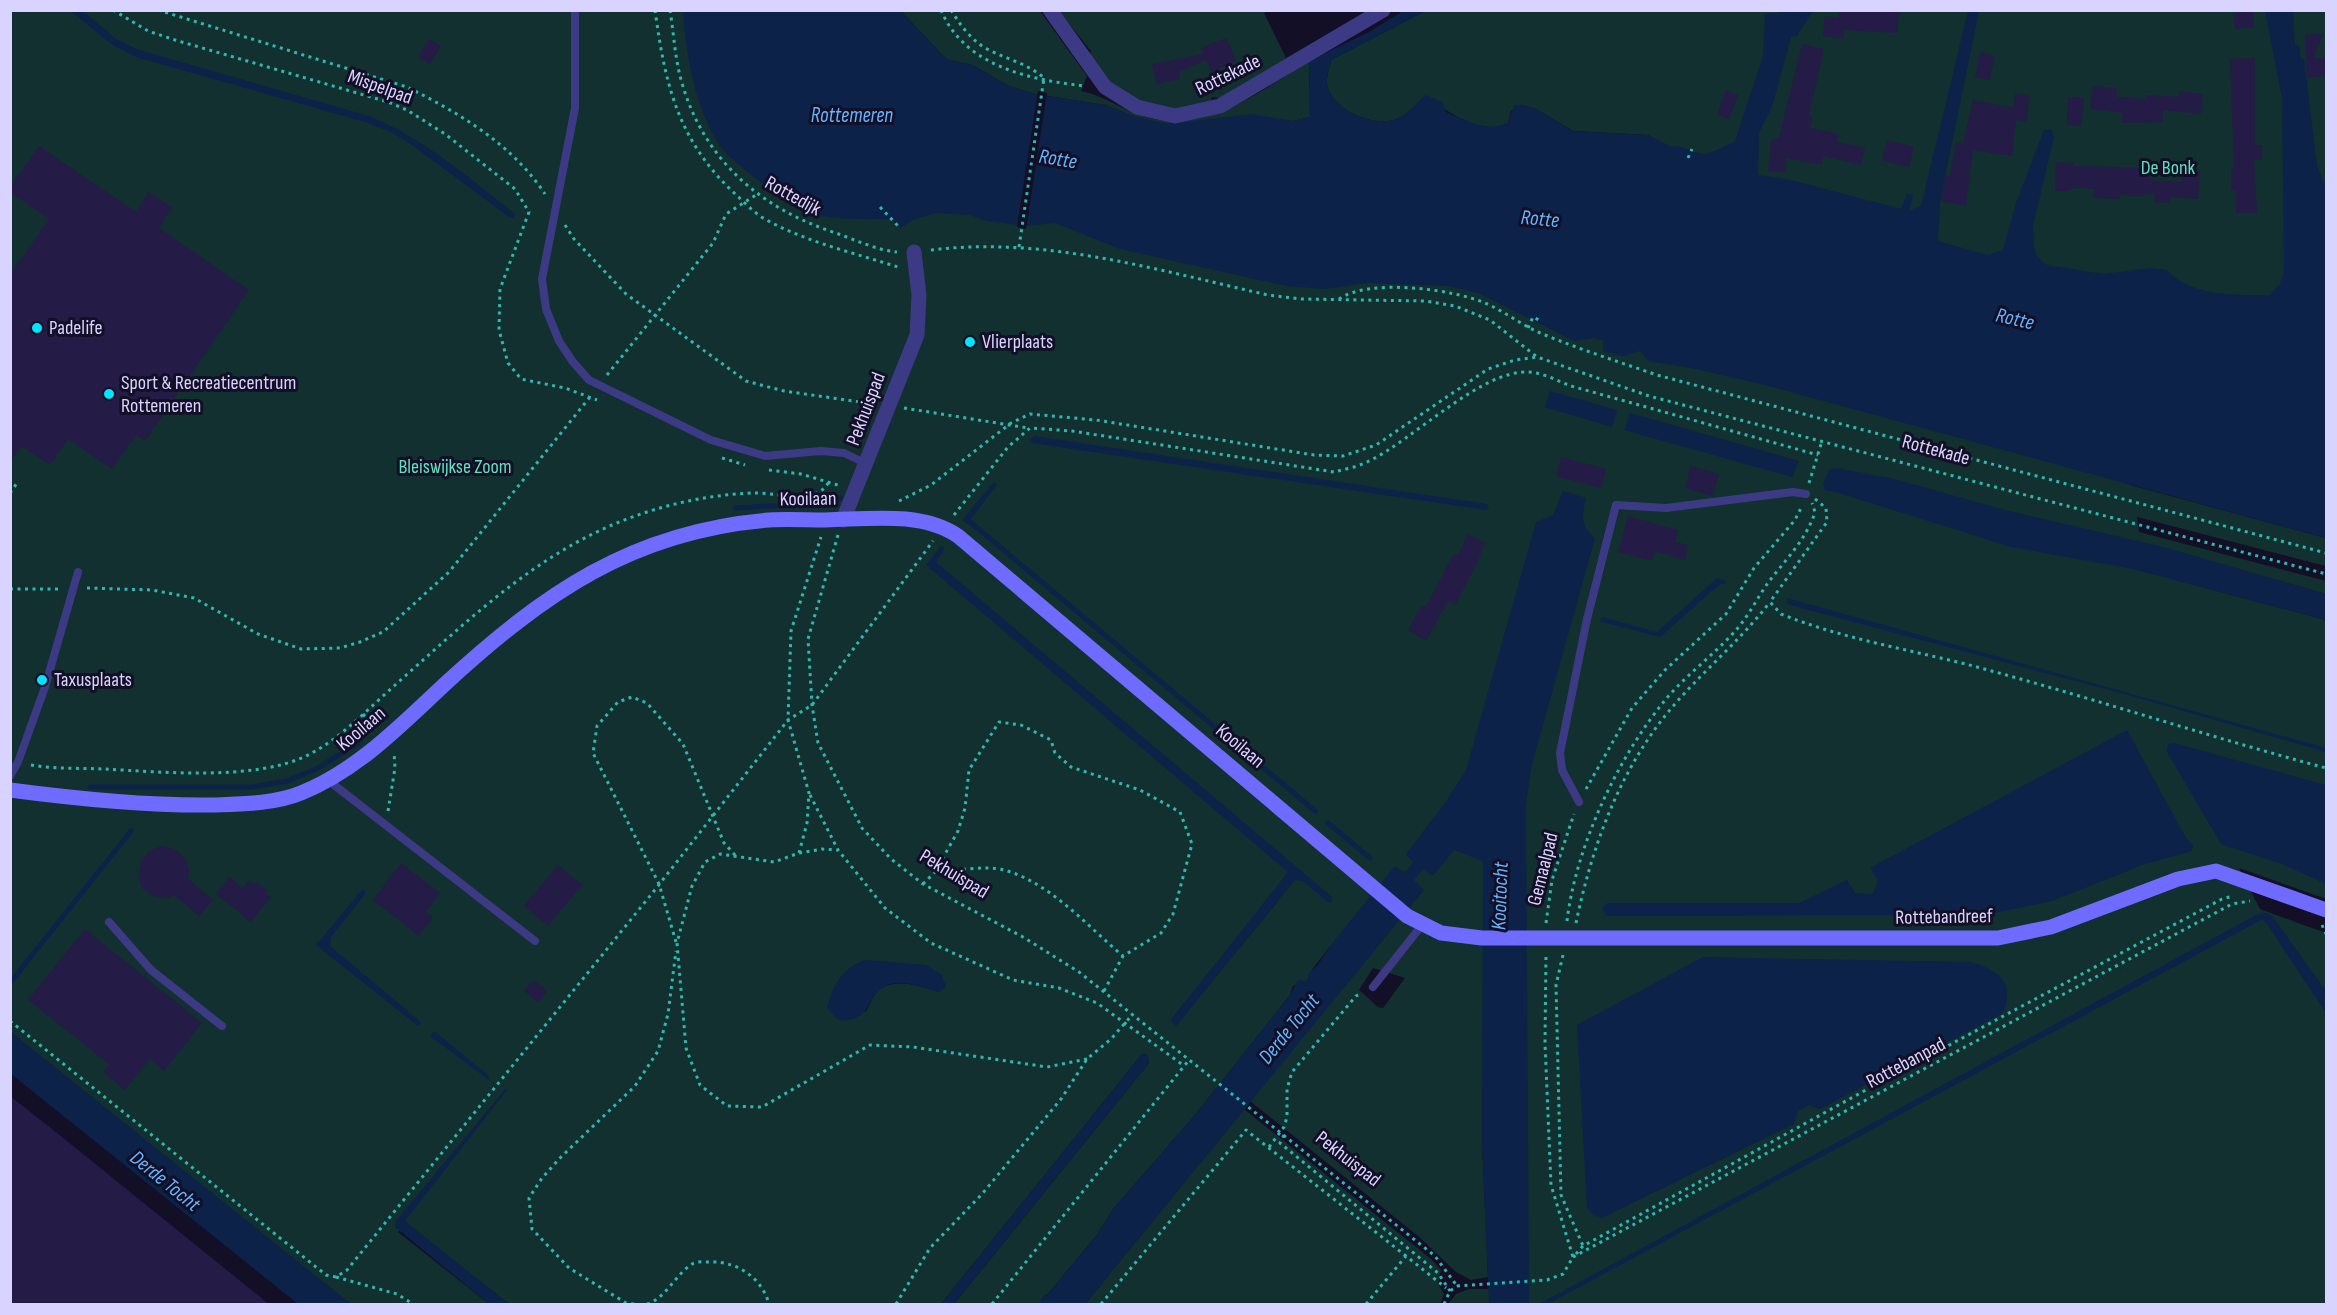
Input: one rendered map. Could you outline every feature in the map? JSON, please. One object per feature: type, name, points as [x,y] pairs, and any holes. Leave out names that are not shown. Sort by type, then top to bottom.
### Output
[{"type":"street","name":"Rottekade","points":[[1050,10],[1105,87],[1137,107],[1154,113],[1175,116],[1196,114],[1240,96],[1383,10]]},
{"type":"street","name":"Pekhuispad","points":[[843,520],[917,335],[919,295],[914,252]]},
{"type":"street","name":"Kooilaan","points":[[10,790],[105,802],[243,804],[297,795],[329,781],[386,738],[488,644],[569,584],[637,550],[684,535],[768,520],[911,519],[944,526],[1407,915],[1422,925],[1456,937],[1540,938]]},
{"type":"street","name":"Rottebandreef","points":[[1540,938],[1998,938],[2051,927],[2178,879],[2216,872],[2326,910]]},
{"type":"lane","points":[[575,10],[575,108],[542,279],[546,309],[559,340],[573,362],[589,380],[711,440],[765,456],[821,451],[844,453],[867,464]]},
{"type":"lane","points":[[1579,802],[1562,770],[1560,753],[1587,619],[1616,505],[1666,508],[1793,492],[1806,494]]},
{"type":"lane","points":[[10,776],[18,762],[76,588],[78,572]]},
{"type":"lane","points":[[329,781],[535,941]]},
{"type":"lane","points":[[109,922],[151,970],[222,1026]]},
{"type":"lane","points":[[1373,987],[1422,925]]},
{"type":"path","name":"Mispelpad","points":[[113,10],[148,31],[388,102],[445,134],[515,189],[528,206],[529,218],[500,289]]},
{"type":"path","points":[[158,10],[406,87],[444,106],[478,127],[530,172],[574,239],[626,294],[746,381],[784,391],[1011,423],[1030,428],[1072,431],[1334,472],[1369,461],[1495,380],[1517,372],[1529,372],[1582,390],[1818,456]]},
{"type":"path","points":[[655,10],[663,66],[685,132],[712,171],[761,217],[790,231],[917,272]]},
{"type":"path","name":"Rottedijk","points":[[670,10],[682,84],[698,124],[717,155],[756,195],[807,224],[894,252],[914,252],[977,244],[1061,250],[1268,295],[1337,300],[1425,301],[1455,306],[1490,320],[1537,357]]},
{"type":"path","points":[[940,10],[951,30],[975,55],[1013,71],[1082,86],[1105,87]]},
{"type":"path","points":[[951,10],[967,34],[978,42],[1032,68],[1044,78]]},
{"type":"path","points":[[1019,247],[1044,78]]},
{"type":"path","points":[[1688,158],[1692,149]]},
{"type":"path","points":[[10,589],[152,590],[194,598],[258,634],[301,649],[340,648],[384,632],[449,572],[713,243],[726,214],[746,204],[756,195]]},
{"type":"path","points":[[880,207],[900,228]]},
{"type":"path","points":[[1337,300],[1350,291],[1424,288],[1484,302],[1528,328],[1657,375],[2326,553]]},
{"type":"path","points":[[1528,328],[1533,317],[1539,320]]},
{"type":"path","points":[[896,501],[903,500],[931,485],[1011,423],[1030,414],[1096,420],[1314,455],[1343,456],[1376,445],[1488,369],[1515,360],[1537,357]]},
{"type":"path","name":"Rottekade","points":[[1537,357],[1649,396],[2326,574]]},
{"type":"path","points":[[336,1277],[347,1270],[659,884],[788,720],[812,705],[944,526],[1008,447],[1030,428]]},
{"type":"path","name":"Gemaalpad","points":[[1572,1257],[1551,1185],[1540,938],[1552,880],[1579,802],[1632,708],[1665,670],[1726,614],[1754,568],[1795,520],[1806,494],[1822,441]]},
{"type":"path","name":"Kooilaan","points":[[18,762],[38,766],[188,773],[252,769],[291,762],[308,755],[363,714],[505,588],[554,554],[582,539],[613,525],[682,501],[737,494],[810,495],[824,491],[830,482]]},
{"type":"path","points":[[10,493],[17,483]]},
{"type":"path","points":[[1583,1246],[1561,1195],[1556,985],[1584,886],[1595,850],[1617,796],[1636,758],[1661,722],[1770,602],[1827,522],[1826,508],[1806,494]]},
{"type":"path","points":[[1570,938],[1577,875],[1612,780],[1628,752],[1666,699],[1737,629],[1806,534],[1815,512],[1806,494]]},
{"type":"path","points":[[843,520],[823,531],[791,631],[788,720],[809,793],[838,850],[885,908],[931,943],[1013,980],[1059,988],[1096,1003],[1183,1065]]},
{"type":"path","name":"Pekhuispad","points":[[843,520],[823,580],[808,639],[812,705],[819,743],[862,828],[891,858],[923,884],[1023,937],[1079,972],[1104,991],[1435,1256],[1457,1286]]},
{"type":"path","points":[[1770,602],[1781,614],[1801,622],[2128,709],[2228,742],[2326,768]]},
{"type":"path","points":[[735,855],[724,843],[683,744],[647,703],[632,697],[618,702],[597,726],[593,753],[659,884],[677,944],[686,1048],[700,1085],[727,1106],[762,1107],[870,1045],[914,1047],[1047,1067],[1087,1059]]},
{"type":"path","points":[[363,714],[392,744],[395,755],[388,811],[382,823]]},
{"type":"path","points":[[923,884],[935,872],[958,831],[965,808],[969,770],[984,742],[999,722],[1021,725],[1051,740],[1055,753],[1071,767],[1140,790],[1180,812],[1192,844],[1173,914],[1161,933],[1123,957],[1104,991]]},
{"type":"path","points":[[799,853],[807,824],[809,793]]},
{"type":"path","points":[[634,1305],[569,1268],[532,1229],[529,1198],[542,1178],[635,1086],[658,1051],[668,1014],[677,944],[692,886],[705,861],[720,855],[735,855],[774,862],[799,853],[822,849],[838,850]]},
{"type":"path","points":[[935,872],[1003,870],[1038,886],[1066,906],[1123,957]]},
{"type":"path","points":[[1437,1304],[1444,1304],[1450,1292],[1457,1286],[1547,1280],[1563,1274],[1572,1257],[1583,1246],[1884,1080],[2222,899],[2235,895],[2248,901]]},
{"type":"path","name":"Rottebanpad","points":[[1572,1257],[2221,910],[2255,901]]},
{"type":"path","points":[[2322,925],[2326,934]]},
{"type":"path","points":[[1373,987],[1356,996],[1292,1072],[1287,1089],[1287,1117],[1280,1143],[1438,1273],[1450,1292]]},
{"type":"path","points":[[896,1305],[930,1248],[982,1194],[1061,1099],[1087,1059],[1133,1014]]},
{"type":"path","points":[[10,1020],[326,1275],[397,1294],[413,1305]]},
{"type":"path","points":[[992,1305],[1189,1060]]},
{"type":"path","points":[[1101,1305],[1246,1130],[1450,1292]]},
{"type":"path","points":[[1269,1147],[1282,1134]]},
{"type":"path","points":[[1366,1305],[1406,1256]]},
{"type":"path","points":[[648,1305],[654,1302],[677,1276],[694,1262],[723,1262],[744,1270],[760,1284],[769,1305]]},
{"type":"green space","name":"Bleiswijkse Zoom","points":[[10,11],[719,11],[2134,486],[2326,538],[2326,566],[2137,517],[2139,532],[2326,581],[2326,594],[2140,542],[2172,579],[2326,620],[2326,899],[2239,868],[2260,909],[2326,933],[2326,1304],[1515,1304],[1484,1004],[1482,1140],[1488,1277],[1471,1280],[1456,1272],[1418,1236],[1250,1101],[1362,965],[1330,946],[1307,981],[1293,986],[1290,995],[1195,1115],[1114,1208],[1096,1236],[1039,1304],[954,1304],[1149,1063],[1145,1054],[1142,1054],[941,1304],[509,1304],[407,1225],[398,1232],[489,1304],[351,1304],[11,1045]],"holes":[[[1271,895],[1278,901],[1176,1025],[1171,1020]],[[865,960],[892,964],[924,988],[906,984],[893,984],[882,988],[875,994],[865,1013]],[[1373,968],[1405,978],[1383,1008],[1378,1007],[1359,990]]]},
{"type":"green space","points":[[901,11],[1040,11],[1087,76],[1081,91],[1099,96],[1150,118],[1172,121],[1214,114],[1234,106],[1309,61],[1310,117],[1293,121],[1225,119],[1166,124],[1132,116],[1105,105],[1035,94],[1009,86],[972,65],[946,59]]},
{"type":"green space","points":[[1059,11],[1268,11],[1264,13],[1286,58],[1224,99],[1212,97],[1210,104],[1170,111],[1129,97],[1108,80],[1089,54],[1091,51]]},
{"type":"green space","name":"De Bonk","points":[[1425,11],[2326,11],[2326,351],[1935,288],[1648,135],[1573,131],[1536,109],[1522,105],[1511,111],[1508,123],[1487,127],[1476,125],[1454,115],[1426,96],[1404,115],[1391,120],[1369,119],[1346,110],[1330,94],[1327,84],[1331,60]]},
{"type":"green space","points":[[1244,1109],[1431,1259],[1441,1270],[1438,1284],[1444,1294],[1440,1304],[1085,1304]]},
{"type":"green space","points":[[1469,1289],[1489,1289],[1489,1304],[1448,1304],[1456,1294]]},
{"type":"water","points":[[71,11],[83,11],[116,39],[139,50],[369,116],[389,125],[427,147],[463,173],[515,214],[514,218],[509,217],[408,142],[391,132],[365,122],[136,57],[111,44]]},
{"type":"water","points":[[683,11],[901,11],[946,59],[972,65],[1009,86],[1035,94],[1105,105],[1132,116],[1166,124],[1252,114],[1293,121],[1310,117],[1309,61],[1369,32],[1403,11],[1425,11],[1331,60],[1327,84],[1330,94],[1346,110],[1369,119],[1391,120],[1411,110],[1426,95],[1442,102],[1446,112],[1477,124],[1493,127],[1508,123],[1514,105],[1522,105],[1536,109],[1573,131],[1648,135],[1672,147],[1678,146],[1706,154],[1735,141],[1763,56],[1765,14],[1779,11],[1813,11],[1797,36],[1791,37],[1772,107],[1759,133],[1758,175],[1791,180],[1901,209],[1907,193],[1913,196],[1909,211],[1921,206],[1968,11],[1979,11],[1940,202],[1938,241],[1988,255],[2003,250],[2016,203],[2044,130],[2051,129],[2054,137],[2033,225],[2034,247],[2037,256],[2047,265],[2103,274],[2151,268],[2167,270],[2177,279],[2201,290],[2215,293],[2269,295],[2280,284],[2284,271],[2282,98],[2265,11],[2293,11],[2295,45],[2299,45],[2301,60],[2304,59],[2317,165],[2326,189],[2326,538],[1765,385],[1648,361],[1640,351],[1623,356],[1603,351],[1603,340],[1593,338],[1574,341],[1478,293],[1448,286],[1367,283],[1325,289],[1287,286],[1120,249],[1055,223],[1026,226],[986,221],[970,215],[935,213],[913,220],[900,228],[891,219],[837,218],[805,211],[780,199],[721,147],[698,99],[689,63]]},
{"type":"water","points":[[1550,391],[1617,410],[1612,427],[1545,407]]},
{"type":"water","points":[[1630,413],[1799,461],[1792,477],[1624,430]]},
{"type":"water","points":[[1034,436],[1487,504],[1489,508],[1486,510],[1032,443],[1030,440]]},
{"type":"water","points":[[1836,468],[1891,478],[2005,510],[2167,548],[2326,594],[2326,620],[2133,569],[2011,547],[1825,490],[1823,484],[1829,470]]},
{"type":"water","points":[[994,482],[997,485],[967,524],[962,520]]},
{"type":"water","points":[[1563,491],[1586,498],[1583,520],[1590,534],[1595,538],[1531,768],[1526,805],[1529,1304],[1489,1304],[1482,1140],[1483,861],[1454,850],[1433,876],[1423,869],[1414,880],[1424,890],[1085,1304],[1039,1304],[1096,1236],[1114,1208],[1195,1115],[1290,995],[1298,980],[1307,981],[1309,973],[1317,966],[1333,942],[1395,866],[1405,873],[1413,862],[1406,854],[1445,803],[1466,770],[1536,522],[1553,515]]},
{"type":"water","points":[[941,546],[945,548],[936,562],[1332,897],[1332,902],[1329,903],[1303,881],[1295,880],[1176,1026],[1171,1020],[1288,872],[926,565]]},
{"type":"water","points":[[1717,578],[1726,581],[1725,584],[1720,584],[1660,637],[1599,621],[1602,617],[1657,632]]},
{"type":"water","points":[[1787,598],[2326,748],[2326,752],[2128,695],[1787,604]]},
{"type":"water","points":[[2127,730],[2186,838],[2193,845],[2192,851],[2145,864],[2052,901],[1985,915],[1606,916],[1602,908],[1607,903],[1799,903],[1847,880],[1855,893],[1873,894],[1878,880],[1870,868]]},
{"type":"water","points":[[2174,743],[2326,785],[2326,884],[2282,864],[2221,844],[2167,752],[2168,744]]},
{"type":"water","points":[[362,890],[365,890],[365,894],[331,937],[330,946],[421,1022],[418,1026],[316,945]]},
{"type":"water","points":[[2267,913],[2273,917],[2326,991],[2326,1013],[2265,921],[2261,920],[1548,1304],[1539,1304],[2258,914]]},
{"type":"water","points":[[1703,957],[1972,962],[2003,979],[2006,985],[2006,1002],[2003,1013],[1820,1109],[1809,1105],[1798,1111],[1794,1124],[1602,1218],[1593,1215],[1587,1208],[1577,1025]]},
{"type":"water","points":[[865,960],[926,965],[941,974],[946,986],[939,992],[920,986],[894,983],[880,989],[858,1017],[838,1020],[827,1008],[835,985],[850,968]]},
{"type":"water","points":[[434,1031],[488,1075],[489,1080],[430,1036]]},
{"type":"water","name":"Derde Tocht","points":[[11,1032],[351,1304],[298,1304],[11,1074]]},
{"type":"water","points":[[1142,1054],[1148,1055],[1149,1063],[954,1304],[941,1304]]},
{"type":"water","points":[[506,1088],[507,1090],[405,1221],[509,1304],[489,1304],[395,1227],[396,1221]]},
{"type":"pier","points":[[1038,91],[1047,93],[1026,229],[1017,227]]},
{"type":"building","points":[[1840,10],[1900,10],[1897,33],[1844,30],[1843,39],[1823,36],[1825,16],[1838,18]]},
{"type":"building","points":[[2253,11],[2254,27],[2235,29],[2233,13]]},
{"type":"building","points":[[2324,33],[2313,58],[2326,58],[2326,76],[2307,78],[2305,35]]},
{"type":"building","points":[[1226,38],[1236,61],[1212,72],[1206,60],[1179,72],[1180,79],[1157,84],[1152,64],[1203,54],[1201,48]]},
{"type":"building","points":[[429,39],[441,46],[430,64],[418,57]]},
{"type":"building","points":[[1802,44],[1824,49],[1809,116],[1813,117],[1810,128],[1839,134],[1837,142],[1865,148],[1861,165],[1823,156],[1822,165],[1786,158],[1785,172],[1768,171],[1771,140],[1779,138]]},
{"type":"building","points":[[1980,52],[1995,56],[1990,80],[1975,77]]},
{"type":"building","points":[[2255,58],[2255,145],[2262,145],[2262,160],[2254,159],[2257,213],[2236,213],[2236,191],[2231,191],[2231,167],[2234,167],[2230,59]]},
{"type":"building","points":[[2093,86],[2117,88],[2116,97],[2146,99],[2146,95],[2178,97],[2179,91],[2203,94],[2201,114],[2163,110],[2163,122],[2122,123],[2123,113],[2090,109]]},
{"type":"building","points":[[1726,90],[1738,95],[1729,119],[1717,114]]},
{"type":"building","points":[[2015,94],[2030,96],[2026,122],[2016,120],[2012,156],[1973,150],[1966,206],[1941,201],[1946,175],[1950,176],[1956,142],[1963,144],[1973,100],[2013,108]]},
{"type":"building","points":[[2068,97],[2084,98],[2081,126],[2067,125]]},
{"type":"building","points":[[1887,140],[1914,147],[1909,167],[1882,161]]},
{"type":"building","name":"Sport & Recreatiecentrum Rottemeren","points":[[39,146],[136,212],[148,192],[172,207],[159,228],[249,290],[145,441],[136,435],[112,469],[68,439],[50,465],[21,446],[10,462],[10,275],[49,219],[10,192],[10,187]]},
{"type":"building","points":[[2056,162],[2075,163],[2074,166],[2150,168],[2150,180],[2182,182],[2183,171],[2200,172],[2198,199],[2170,197],[2170,203],[2154,202],[2155,193],[2136,196],[2120,194],[2120,199],[2093,198],[2094,189],[2073,187],[2068,191],[2055,191]]},
{"type":"building","points":[[1561,457],[1606,469],[1601,488],[1556,476]]},
{"type":"building","points":[[1691,466],[1719,474],[1713,496],[1685,488]]},
{"type":"building","points":[[1628,516],[1678,530],[1675,542],[1688,545],[1685,560],[1655,551],[1652,561],[1618,552]]},
{"type":"building","points":[[1468,534],[1485,543],[1455,605],[1448,601],[1426,641],[1408,630],[1422,605],[1426,607],[1454,553],[1458,555]]},
{"type":"building","points":[[161,846],[174,849],[184,857],[189,869],[188,879],[213,900],[199,916],[174,895],[167,898],[153,896],[142,888],[138,874],[141,862],[149,851]]},
{"type":"building","points":[[401,863],[440,893],[426,912],[433,917],[419,936],[373,900]]},
{"type":"building","points":[[558,865],[582,885],[548,926],[524,906]]},
{"type":"building","points":[[229,877],[243,888],[249,880],[268,890],[265,893],[271,897],[251,922],[216,894]]},
{"type":"building","points":[[85,929],[202,1023],[164,1071],[150,1059],[125,1090],[103,1072],[109,1064],[28,1000]]},
{"type":"building","points":[[534,980],[547,991],[538,1002],[524,991]]},
{"type":"building","points":[[10,1096],[57,1133],[270,1305],[10,1305]]},
{"type":"waterway","points":[[735,508],[820,503],[840,498]]},
{"type":"waterway","points":[[969,521],[1315,811]]},
{"type":"waterway","points":[[90,787],[252,787],[287,781],[318,768],[358,743]]},
{"type":"waterway","points":[[1328,823],[1370,858]]},
{"type":"waterway","points":[[10,983],[131,831]]},
{"type":"place","name":"Padelife","points":[[37,328]]},
{"type":"place","name":"Vlierplaats","points":[[970,342]]},
{"type":"place","name":"Sport & Recreatiecentrum Rottemeren","points":[[109,394]]},
{"type":"place","name":"Taxusplaats","points":[[42,680]]},
{"type":"water label","name":"Rottemeren","points":[[852,115]]},
{"type":"water label","name":"Rotte","points":[[1058,159]]},
{"type":"water label","name":"Rotte","points":[[1540,219]]},
{"type":"water label","name":"Rotte","points":[[2015,319]]},
{"type":"water label","name":"Kooitocht","points":[[1500,896]]}]
